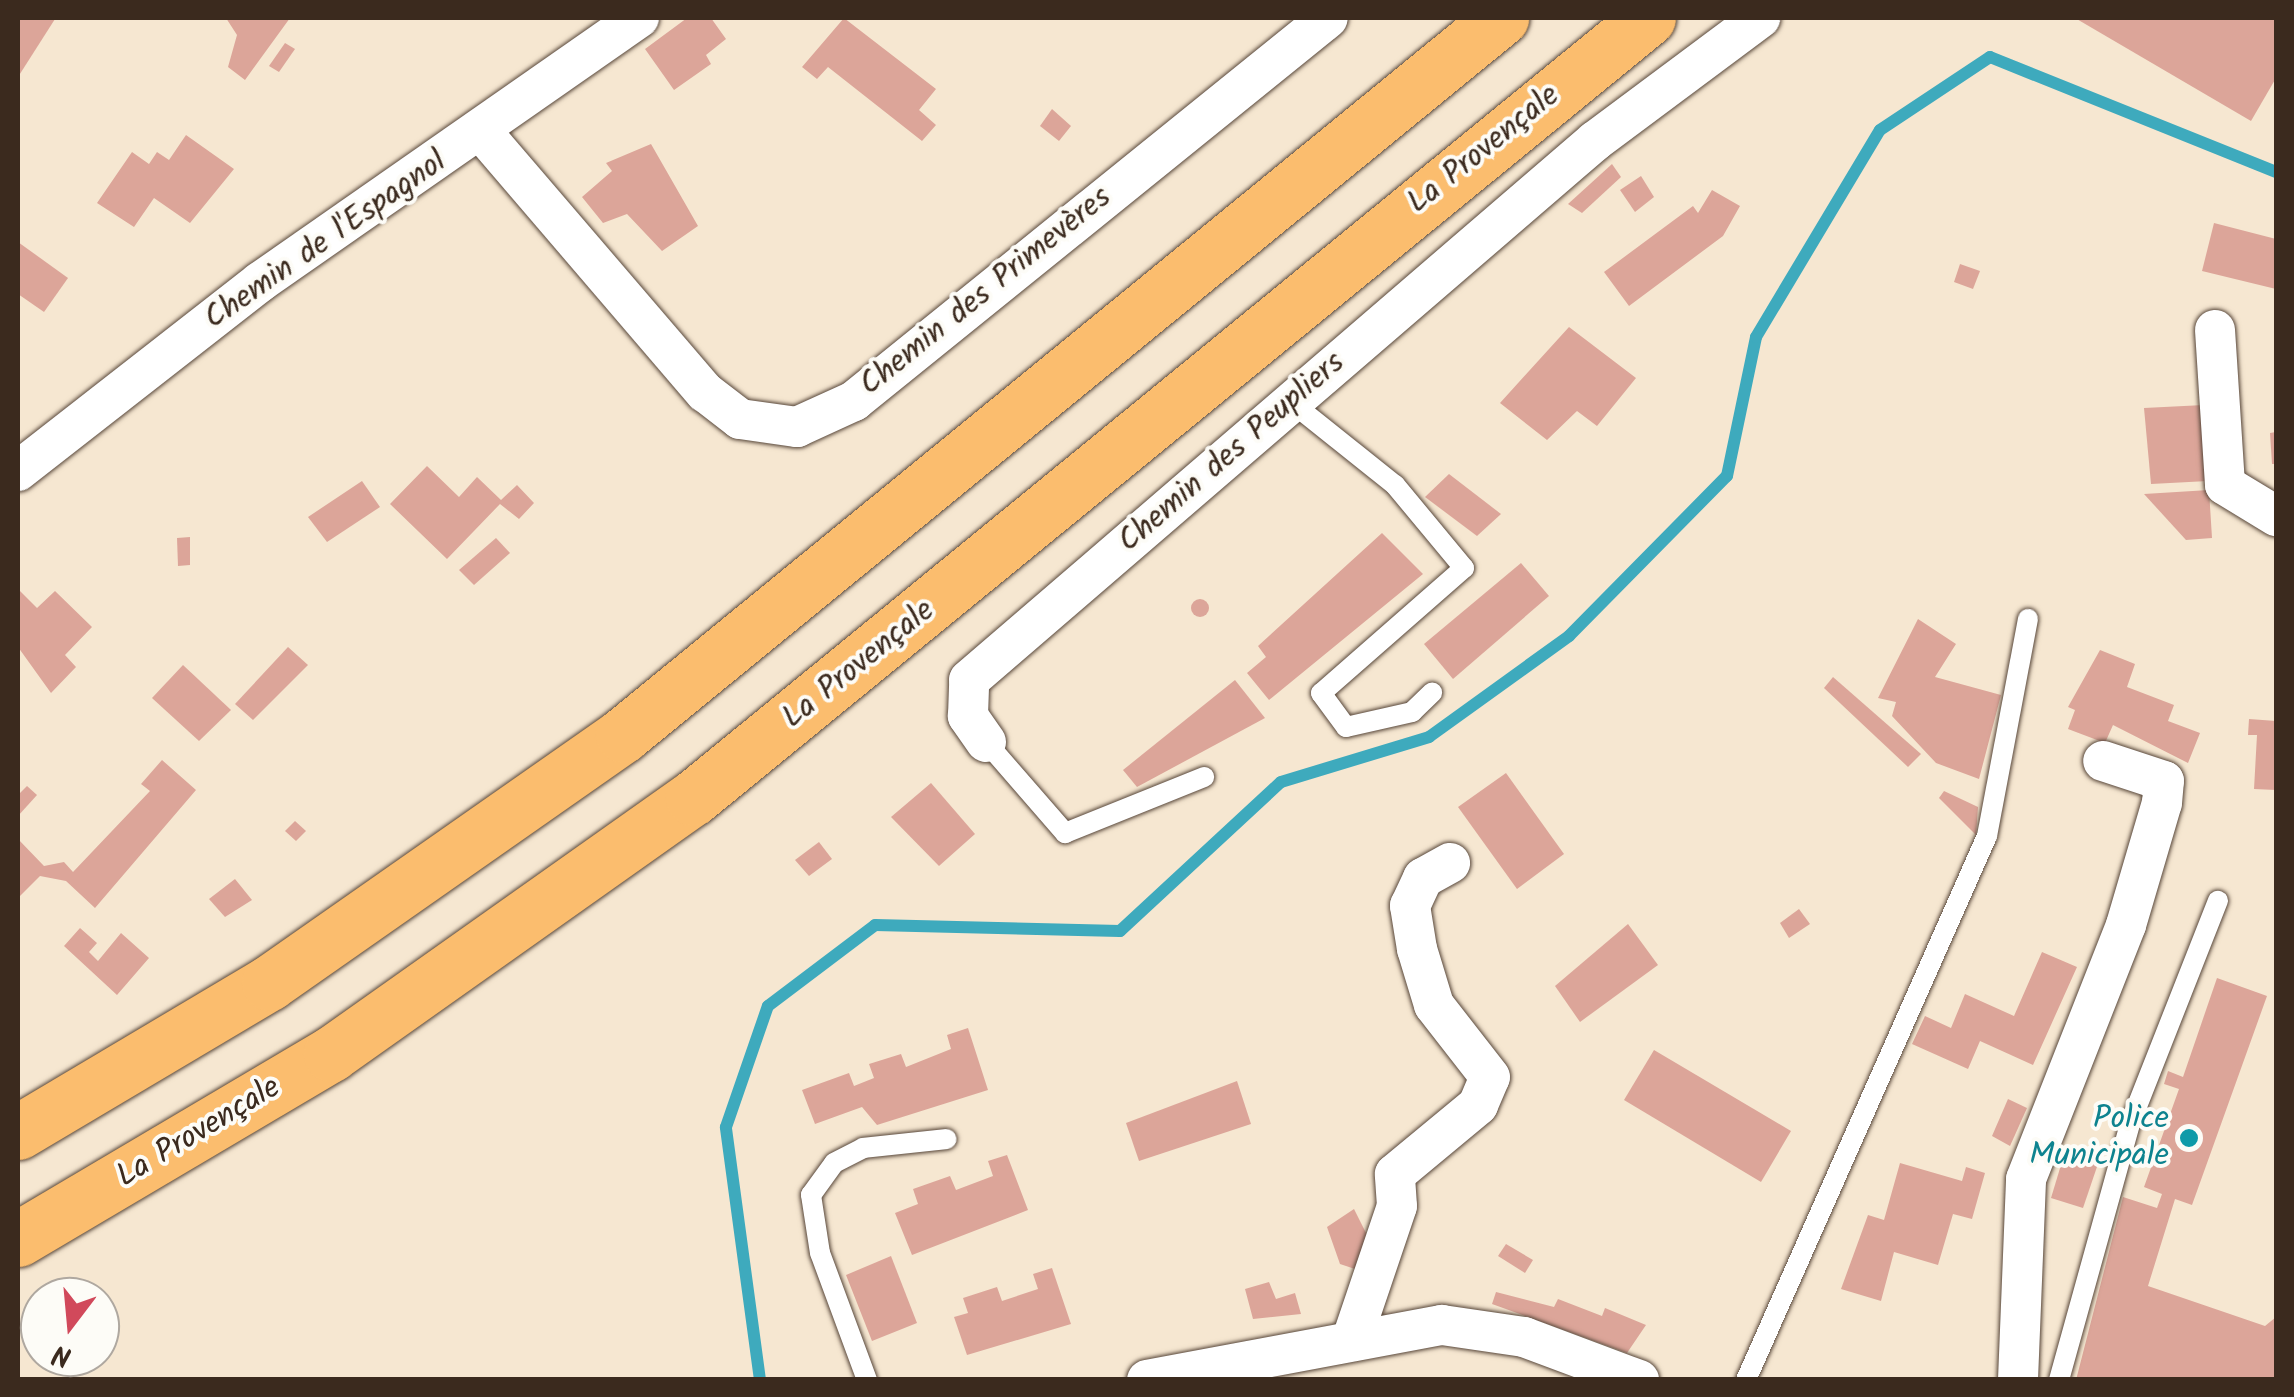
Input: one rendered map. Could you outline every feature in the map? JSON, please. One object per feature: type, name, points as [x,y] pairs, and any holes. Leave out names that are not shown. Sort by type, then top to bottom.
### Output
[{"type":"highway","points":[[18,1132],[269,983],[622,735],[1501,18]]},
{"type":"highway","name":"La Provençale","points":[[18,1239],[331,1054],[678,810],[1648,18]]},
{"type":"street","name":"Chemin de l'Espagnol","points":[[18,471],[260,282],[482,131],[638,18]]},
{"type":"street","name":"Chemin des Primevères","points":[[482,131],[704,392],[740,418],[797,427],[854,401],[1328,18]]},
{"type":"street","name":"Chemin des Peupliers","points":[[986,742],[968,716],[968,680],[1594,141],[1760,18]]},
{"type":"street","points":[[2215,330],[2225,485],[2276,516]]},
{"type":"street","points":[[2018,1380],[2026,1179],[2126,925],[2162,803],[2164,781],[2103,761]]},
{"type":"street","points":[[1352,1339],[1397,1206],[1395,1174],[1478,1105],[1490,1078],[1434,1005],[1417,949],[1410,906],[1423,878],[1450,863]]},
{"type":"street","points":[[1146,1380],[1442,1325],[1524,1337],[1639,1380]]},
{"type":"lane","points":[[1290,402],[1394,485],[1464,568],[1321,693],[1346,728],[1412,712],[1432,693]]},
{"type":"lane","points":[[1746,1380],[1987,836],[2028,620]]},
{"type":"lane","name":"Chemin des Peupliers","points":[[986,742],[1065,832],[1204,778]]},
{"type":"lane","points":[[2060,1380],[2130,1124],[2218,901]]},
{"type":"lane","points":[[867,1380],[825,1268],[811,1194],[834,1163],[863,1148],[947,1139]]},
{"type":"building","points":[[18,18],[55,19],[18,77]]},
{"type":"building","points":[[226,18],[290,18],[245,80],[228,67],[237,35]]},
{"type":"building","points":[[687,18],[711,18],[726,39],[706,55],[711,64],[674,90],[645,49]]},
{"type":"building","points":[[844,18],[936,89],[919,110],[936,125],[922,141],[828,67],[817,79],[802,67]]},
{"type":"building","points":[[2075,18],[2276,18],[2276,78],[2251,121]]},
{"type":"building","points":[[285,43],[295,49],[279,72],[269,66]]},
{"type":"building","points":[[1052,109],[1071,126],[1059,141],[1040,126]]},
{"type":"building","points":[[186,135],[234,169],[190,223],[154,198],[134,227],[97,203],[132,152],[149,164],[157,152],[169,160]]},
{"type":"building","points":[[651,144],[698,226],[662,251],[627,214],[603,223],[582,197],[612,171],[606,163]]},
{"type":"building","points":[[1612,164],[1621,177],[1582,213],[1568,204]]},
{"type":"building","points":[[1641,176],[1654,197],[1635,212],[1620,190]]},
{"type":"building","points":[[1712,190],[1740,206],[1723,236],[1629,306],[1604,272],[1693,206],[1698,213]]},
{"type":"building","points":[[2214,223],[2276,239],[2276,289],[2202,271]]},
{"type":"building","points":[[18,242],[68,278],[44,312],[18,294]]},
{"type":"building","points":[[1960,264],[1980,271],[1973,289],[1954,282]]},
{"type":"building","points":[[1569,327],[1636,378],[1597,426],[1577,411],[1547,440],[1500,403]]},
{"type":"building","points":[[2204,405],[2208,481],[2151,484],[2144,408]]},
{"type":"building","points":[[2276,432],[2276,464],[2272,464],[2270,433]]},
{"type":"building","points":[[427,466],[459,497],[477,477],[501,500],[517,485],[534,503],[519,519],[500,504],[447,559],[390,504]]},
{"type":"building","points":[[1449,474],[1501,514],[1477,536],[1425,497]]},
{"type":"building","points":[[362,481],[380,507],[327,542],[308,517]]},
{"type":"building","points":[[2209,490],[2212,538],[2186,540],[2144,494]]},
{"type":"building","points":[[1382,533],[1423,574],[1269,700],[1247,673],[1266,657],[1258,646]]},
{"type":"building","points":[[190,537],[190,565],[178,566],[177,538]]},
{"type":"building","points":[[496,538],[510,553],[474,585],[459,570]]},
{"type":"building","points":[[1521,563],[1549,596],[1453,679],[1424,644]]},
{"type":"building","points":[[18,589],[37,608],[55,591],[92,627],[65,655],[76,667],[51,693],[18,647]]},
{"type":"building","points":[[1200,599],[1209,608],[1200,617],[1191,608]]},
{"type":"building","points":[[1918,619],[1956,644],[1935,677],[2001,695],[1979,779],[1936,763],[1892,716],[1896,702],[1878,698]]},
{"type":"building","points":[[288,647],[308,665],[253,720],[235,704]]},
{"type":"building","points":[[2100,650],[2135,664],[2127,687],[2174,705],[2168,721],[2200,733],[2188,763],[2113,725],[2105,743],[2068,729],[2075,710],[2068,707]]},
{"type":"building","points":[[183,665],[231,710],[199,741],[152,698]]},
{"type":"building","points":[[1833,677],[1921,754],[1908,767],[1824,688]]},
{"type":"building","points":[[1235,680],[1265,718],[1137,787],[1123,770]]},
{"type":"building","points":[[2249,719],[2276,721],[2276,790],[2254,789],[2257,735],[2248,735]]},
{"type":"building","points":[[162,760],[196,790],[95,908],[66,881],[40,876],[18,898],[18,839],[44,866],[64,862],[73,872],[150,791],[141,784]]},
{"type":"building","points":[[1506,773],[1564,854],[1517,889],[1458,807]]},
{"type":"building","points":[[931,783],[975,834],[939,866],[891,817]]},
{"type":"building","points":[[27,786],[37,795],[18,816],[18,795]]},
{"type":"building","points":[[1944,791],[1978,807],[1976,835],[1939,798]]},
{"type":"building","points":[[295,821],[306,831],[296,841],[285,831]]},
{"type":"building","points":[[819,842],[832,859],[809,876],[795,860]]},
{"type":"building","points":[[235,879],[252,900],[225,917],[209,899]]},
{"type":"building","points":[[1799,909],[1810,924],[1789,938],[1780,923]]},
{"type":"building","points":[[1628,924],[1658,965],[1580,1022],[1555,986]]},
{"type":"building","points":[[80,928],[97,943],[89,952],[98,961],[121,933],[149,958],[117,995],[64,946]]},
{"type":"building","points":[[2042,952],[2077,967],[2033,1065],[1980,1041],[1968,1069],[1912,1044],[1925,1016],[1951,1028],[1965,994],[2014,1016]]},
{"type":"building","name":"Police Municipale","points":[[2217,978],[2267,996],[2192,1205],[2175,1199],[2148,1286],[2265,1326],[2276,1317],[2276,1380],[2076,1380],[2123,1197],[2157,1208],[2162,1194],[2144,1187],[2179,1089],[2164,1084],[2168,1071],[2183,1077]]},
{"type":"building","points":[[968,1028],[988,1090],[877,1125],[862,1107],[815,1124],[802,1090],[849,1073],[854,1086],[874,1078],[869,1064],[901,1054],[906,1067],[951,1049],[947,1035]]},
{"type":"building","points":[[1654,1050],[1791,1131],[1761,1182],[1624,1100]]},
{"type":"building","points":[[1237,1081],[1251,1124],[1139,1161],[1126,1123]]},
{"type":"building","points":[[2008,1099],[2027,1108],[2010,1146],[1992,1136]]},
{"type":"building","points":[[2067,1145],[2101,1155],[2083,1208],[2051,1198]]},
{"type":"building","points":[[1007,1155],[1028,1210],[912,1255],[895,1213],[918,1204],[913,1189],[950,1176],[956,1190],[993,1176],[988,1161]]},
{"type":"building","points":[[1900,1163],[1962,1181],[1966,1167],[1985,1173],[1972,1219],[1953,1214],[1938,1265],[1894,1252],[1881,1301],[1841,1289],[1868,1215],[1884,1220]]},
{"type":"building","points":[[1354,1209],[1371,1243],[1355,1269],[1340,1264],[1327,1227]]},
{"type":"building","points":[[1506,1244],[1533,1260],[1525,1273],[1498,1256]]},
{"type":"building","points":[[891,1256],[917,1323],[872,1341],[846,1275]]},
{"type":"building","points":[[1052,1268],[1071,1324],[967,1355],[954,1317],[968,1313],[963,1298],[997,1287],[1002,1301],[1038,1289],[1033,1274]]},
{"type":"building","points":[[1269,1282],[1276,1299],[1295,1293],[1301,1314],[1253,1319],[1245,1289]]},
{"type":"building","points":[[1496,1292],[1554,1307],[1558,1299],[1602,1316],[1605,1308],[1646,1325],[1627,1353],[1492,1304]]},
{"type":"waterway","points":[[760,1380],[726,1127],[768,1006],[875,925],[1120,931],[1281,782],[1429,737],[1569,636],[1727,476],[1756,337],[1880,130],[1990,57],[2276,172]]},
{"type":"place","name":"Police Municipale","points":[[2189,1138]]}]
